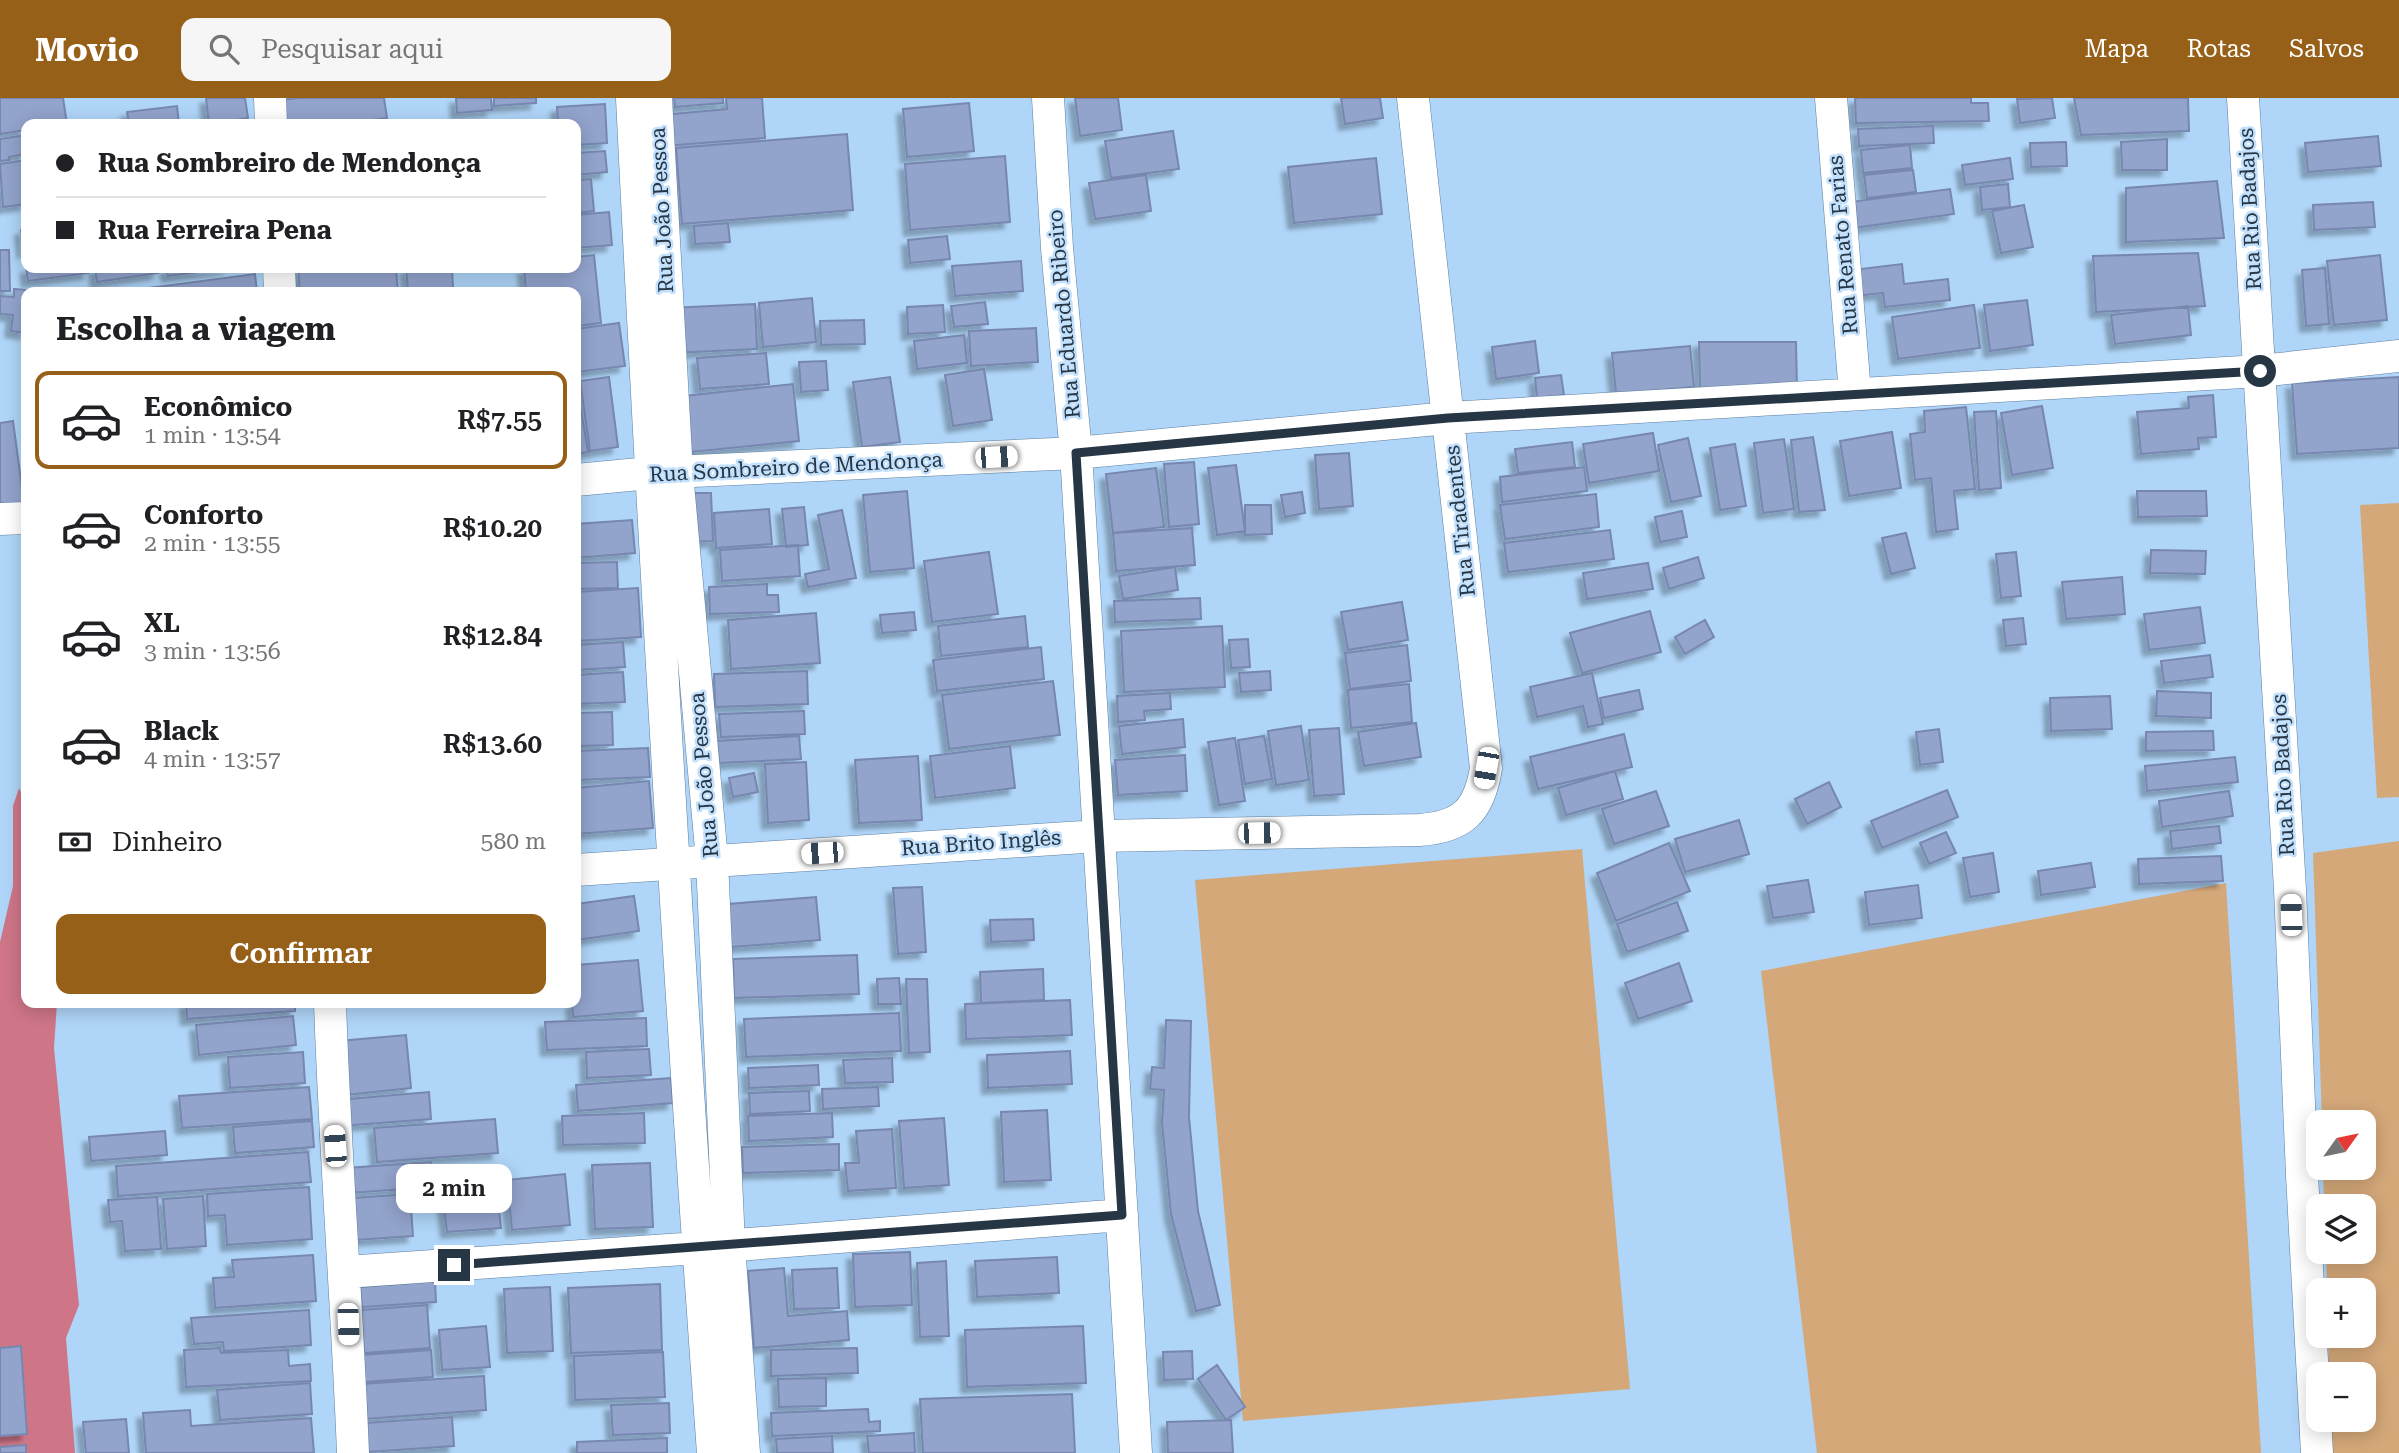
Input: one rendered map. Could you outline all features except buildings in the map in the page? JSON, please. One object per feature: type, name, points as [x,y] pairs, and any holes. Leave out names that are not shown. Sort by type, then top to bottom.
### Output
[{"type":"street","points":[[270,98],[271,119]]},
{"type":"street","name":"Rua João Pessoa","points":[[632,98],[664,473],[712,860],[729,1245],[744,1453]]},
{"type":"street","name":"Rua João Pessoa","points":[[656,98],[675,863],[713,1453]]},
{"type":"street","name":"Rua Eduardo Ribeiro","points":[[1048,98],[1057,248],[1076,453],[1136,1453]]},
{"type":"street","name":"Rua Tiradentes","points":[[1413,98],[1486,768],[1483,788],[1466,814]]},
{"type":"street","name":"Rua Renato Farias","points":[[1831,98],[1855,393]]},
{"type":"street","name":"Rua Rio Badajos","points":[[2243,98],[2290,889],[2317,1453]]},
{"type":"street","name":"Rua Sombreiro de Mendonça","points":[[581,480],[664,473],[1076,453],[1448,418],[2260,371],[2399,356]]},
{"type":"street","points":[[0,519],[21,518]]},
{"type":"street","name":"Rua Brito Inglês","points":[[581,870],[1099,836],[1440,829],[1454,824],[1466,814]]},
{"type":"street","points":[[330,1008],[353,1453]]},
{"type":"street","points":[[345,1272],[1122,1215]]},
{"type":"shaded area","points":[[2399,503],[2399,797],[2377,798],[2360,505]]},
{"type":"shaded area","points":[[19,788],[21,1008],[57,1008],[54,1048],[79,1305],[66,1338],[75,1453],[0,1453],[0,942],[13,886],[13,806]]},
{"type":"shaded area","points":[[2399,841],[2399,1453],[2332,1453],[2331,1432],[2376,1432],[2376,1362],[2329,1362],[2328,1348],[2376,1348],[2376,1278],[2327,1278],[2326,1264],[2376,1264],[2376,1194],[2324,1194],[2323,1180],[2376,1180],[2376,1110],[2322,1110],[2313,853]]},
{"type":"shaded area","points":[[1582,849],[1630,1389],[1243,1421],[1195,880]]},
{"type":"shaded area","points":[[2226,883],[2261,1453],[1817,1453],[1761,971]]},
{"type":"route","points":[[454,1265],[1122,1215],[1076,453],[1448,418],[2260,371]]}]
